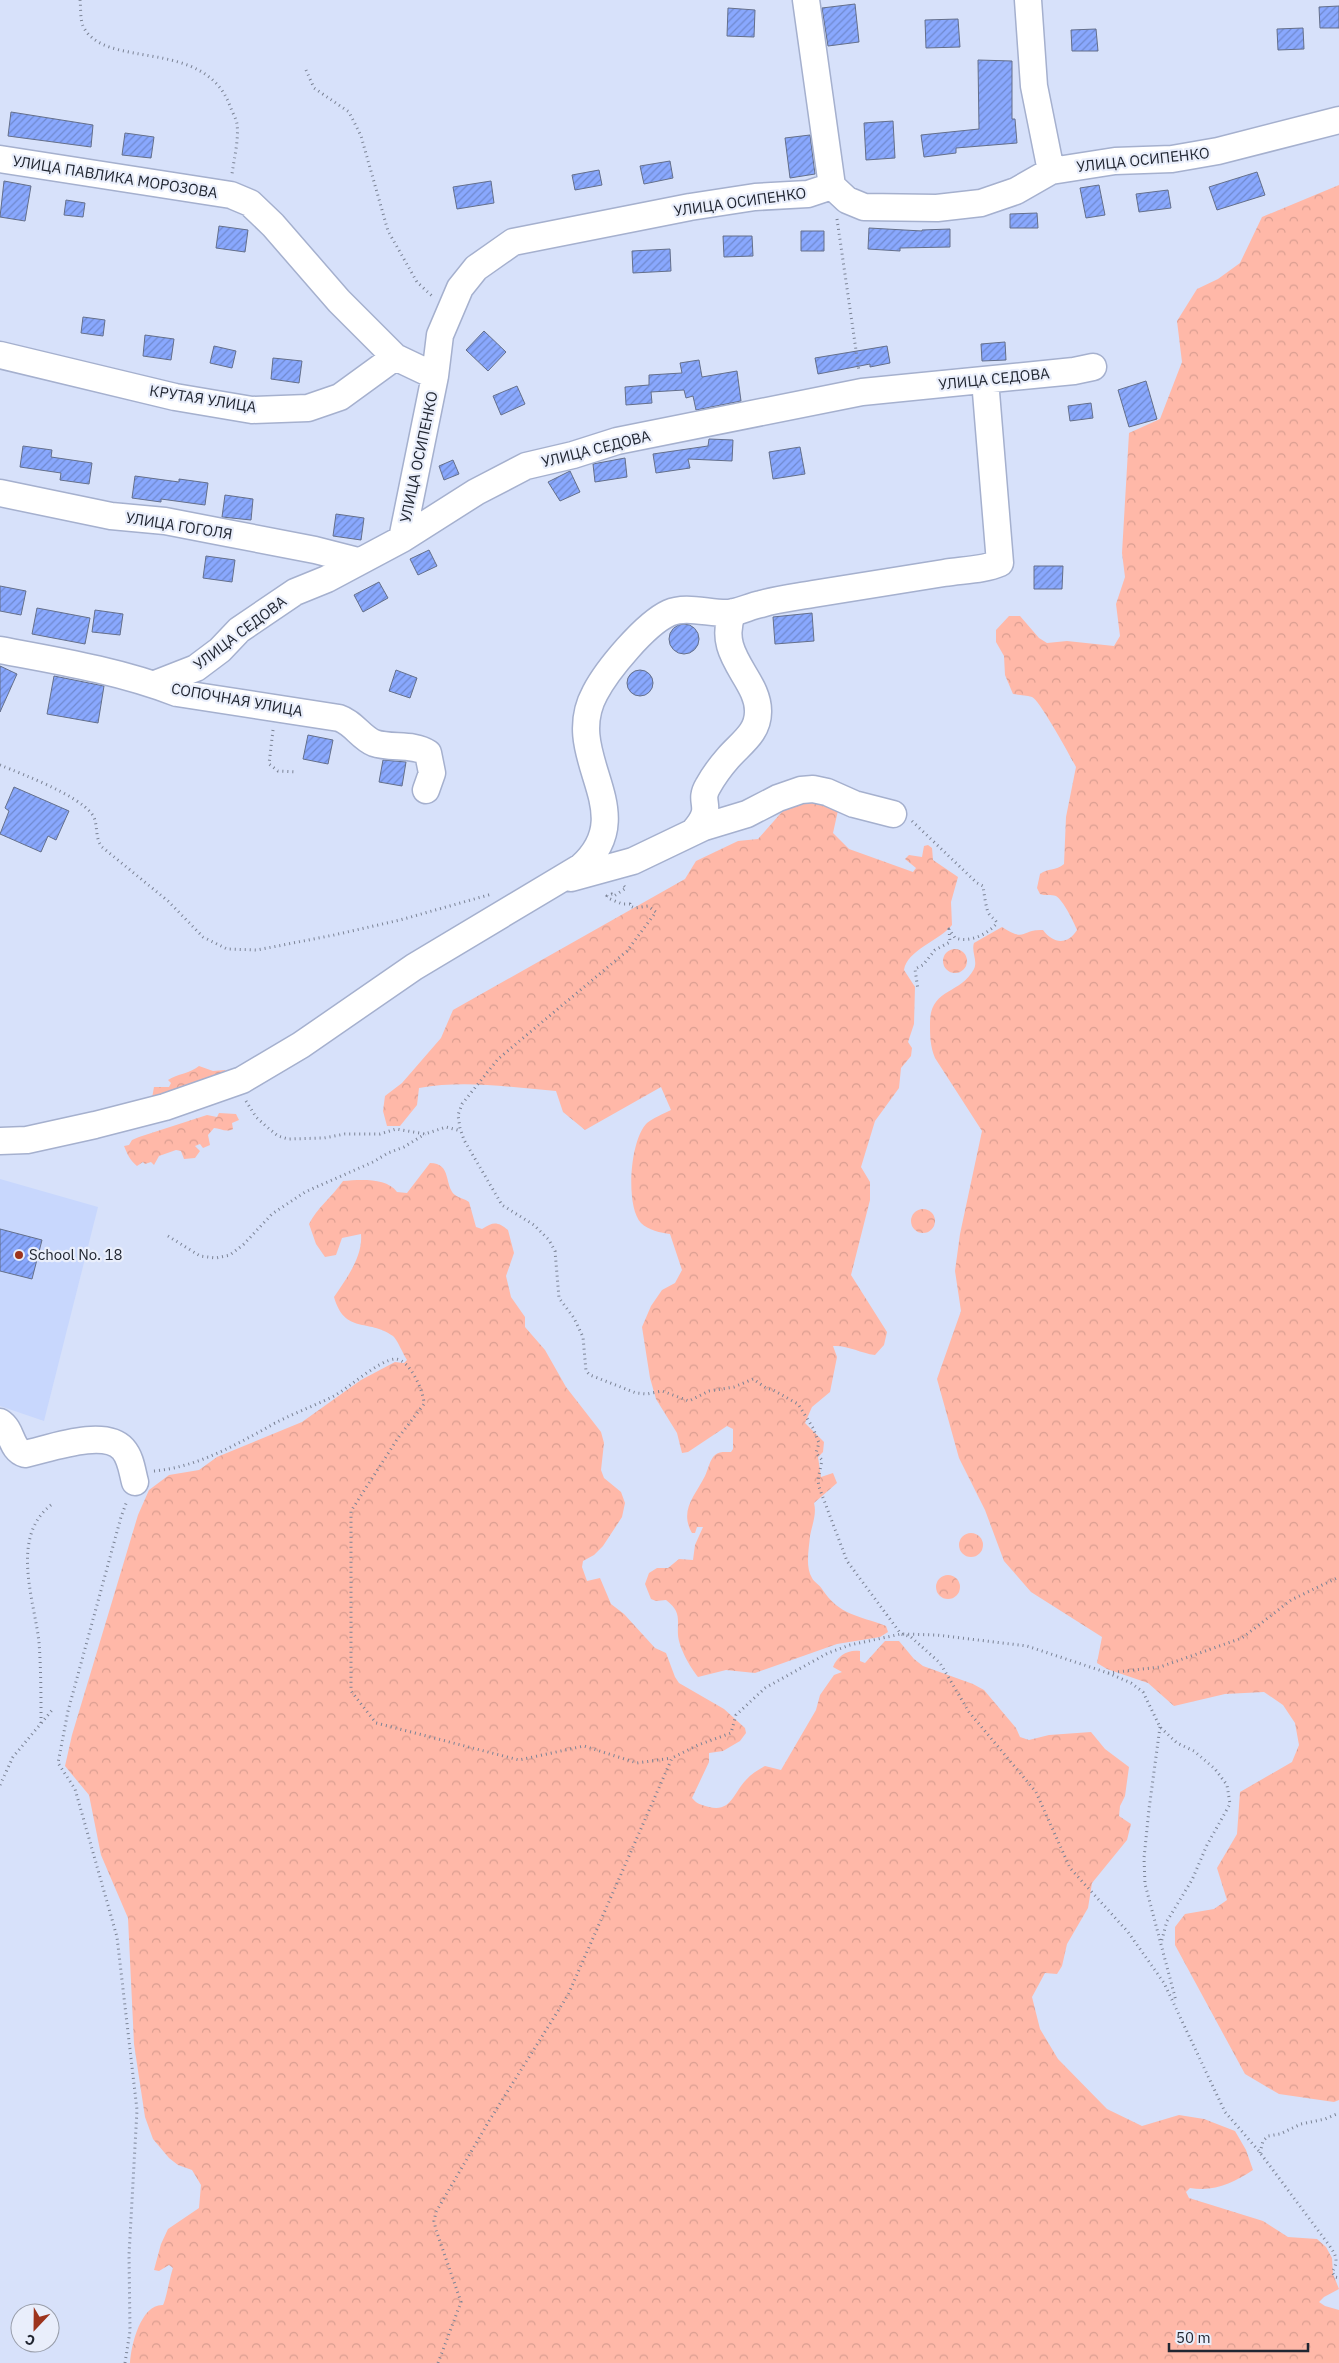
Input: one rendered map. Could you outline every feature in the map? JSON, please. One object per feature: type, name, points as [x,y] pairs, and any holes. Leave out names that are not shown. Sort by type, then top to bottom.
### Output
[{"type":"street","points":[[806,0],[832,186]]},
{"type":"street","points":[[1028,0],[1034,86],[1052,171]]},
{"type":"street","name":"УЛИЦА ОСИПЕНКО","points":[[402,539],[435,376],[440,334],[460,288],[476,268],[514,242],[690,207],[755,197],[808,194],[832,186],[848,200],[864,207],[937,208],[981,203],[1016,191],[1052,171],[1115,161],[1172,159],[1218,151],[1339,120]]},
{"type":"street","name":"УЛИЦА ПАВЛИКА МОРОЗОВА","points":[[0,159],[230,195],[250,203],[273,225],[339,301],[395,357],[435,376]]},
{"type":"street","name":"КРУТАЯ УЛИЦА","points":[[0,355],[175,397],[252,410],[308,408],[340,397],[395,357]]},
{"type":"street","name":"УЛИЦА СЕДОВА","points":[[155,684],[196,668],[220,650],[240,630],[295,592],[326,579],[402,539],[476,492],[526,466],[573,456],[617,441],[862,392],[1094,367]]},
{"type":"street","points":[[0,1140],[28,1140],[95,1126],[165,1107],[242,1080],[302,1045],[414,967],[574,872],[588,860],[598,846],[605,828],[605,806],[592,769],[586,734],[590,705],[606,675],[642,634],[668,614],[684,611],[733,612],[777,600],[1000,563],[985,380]]},
{"type":"street","name":"УЛИЦА ГОГОЛЯ","points":[[0,492],[111,516],[165,521],[315,550],[358,562]]},
{"type":"street","points":[[694,830],[704,820],[707,812],[704,798],[708,786],[727,759],[750,736],[757,721],[756,698],[739,666],[728,634],[728,622],[733,612]]},
{"type":"street","name":"СОПОЧНАЯ УЛИЦА","points":[[0,650],[70,663],[155,684],[177,693],[278,707],[339,718],[352,724],[363,736],[373,742],[427,751],[430,755],[432,768],[426,790]]},
{"type":"street","points":[[547,888],[587,872],[633,861],[694,830],[747,814],[785,795],[810,789],[827,792],[849,802],[893,814]]},
{"type":"street","points":[[0,1422],[8,1430],[16,1448],[25,1454],[78,1442],[98,1441],[117,1444],[129,1457],[135,1482]]},
{"type":"path","points":[[80,0],[83,26],[92,38],[109,46],[187,64],[200,70],[224,91],[237,125],[230,195]]},
{"type":"path","points":[[306,70],[314,88],[349,112],[361,136],[388,231],[417,282],[450,311]]},
{"type":"path","points":[[832,186],[862,392]]},
{"type":"path","points":[[278,707],[269,764],[278,772],[296,772]]},
{"type":"path","points":[[0,765],[49,786],[88,810],[95,819],[97,839],[102,847],[168,901],[204,937],[223,948],[257,950],[334,935],[400,920],[489,894],[508,894],[523,902]]},
{"type":"path","points":[[893,814],[912,821],[976,883],[983,886],[987,895],[988,910],[997,923],[979,936],[965,940],[954,937],[949,929],[950,942],[935,950],[923,965],[915,969],[918,990]]},
{"type":"path","points":[[619,884],[626,888],[614,896],[612,894],[607,896],[608,898],[622,904],[630,904],[630,906],[636,908],[648,906],[656,912],[627,951],[498,1059],[462,1104],[458,1121],[461,1132],[502,1205],[534,1225],[549,1240],[555,1251],[559,1298],[574,1318],[583,1337],[587,1373],[636,1393],[648,1394],[662,1391],[688,1401],[709,1391],[734,1387],[753,1379],[766,1388],[798,1404],[806,1419],[811,1423],[819,1443],[816,1452],[822,1460],[818,1480],[819,1487],[841,1550],[901,1634],[911,1637],[940,1663],[970,1712],[1036,1792],[1070,1868],[1128,1932],[1164,1983],[1177,2006],[1221,2105],[1260,2153],[1336,2255],[1337,2263],[1332,2272],[1335,2277],[1339,2278]]},
{"type":"path","points":[[244,1098],[256,1117],[278,1136],[288,1139],[324,1138],[345,1134],[380,1134],[396,1129],[425,1134]]},
{"type":"path","points":[[168,1236],[200,1256],[212,1258],[227,1256],[244,1244],[272,1214],[305,1192],[373,1162],[425,1134],[446,1127],[461,1132]]},
{"type":"path","points":[[125,2363],[130,2331],[129,2255],[137,2110],[117,1937],[75,1789],[58,1763],[68,1711],[120,1517],[135,1482],[141,1474],[148,1471],[167,1468],[175,1469],[193,1464],[234,1446],[279,1421],[334,1395],[383,1363],[396,1359],[403,1362],[420,1389],[424,1404],[398,1438],[351,1511],[351,1691],[376,1723],[519,1760],[584,1746],[637,1763],[672,1758],[698,1745],[731,1733],[736,1715],[760,1692],[803,1666],[828,1653],[850,1645],[901,1634],[946,1636],[1027,1646],[1108,1673],[1131,1683],[1143,1692],[1160,1726],[1177,1743],[1194,1751],[1216,1769],[1227,1785],[1230,1804],[1207,1846],[1192,1880],[1168,1921],[1161,1943]]},
{"type":"path","points":[[41,1723],[41,1666],[29,1579],[29,1542],[36,1520],[51,1505]]},
{"type":"path","points":[[1108,1673],[1160,1667],[1242,1638],[1291,1600],[1339,1577]]},
{"type":"path","points":[[0,1785],[13,1757],[53,1709]]},
{"type":"path","points":[[1160,1726],[1144,1858],[1145,1884],[1177,2006]]},
{"type":"path","points":[[438,2363],[461,2302],[436,2230],[434,2221],[436,2212],[489,2121],[568,1994],[672,1758]]},
{"type":"path","points":[[1260,2153],[1263,2141],[1268,2136],[1280,2134],[1301,2124],[1325,2119],[1339,2112]]},
{"type":"shaded area","points":[[0,1179],[98,1207],[44,1421],[0,1406]]},
{"type":"green space","points":[[1339,185],[1339,2100],[1334,2102],[1279,2094],[1245,2074],[1175,1945],[1175,1927],[1185,1914],[1214,1909],[1227,1900],[1217,1868],[1237,1834],[1240,1792],[1292,1762],[1299,1745],[1295,1723],[1283,1705],[1264,1692],[1225,1694],[1174,1706],[1148,1683],[1107,1669],[1097,1663],[1102,1637],[1031,1592],[1004,1561],[985,1510],[959,1458],[937,1379],[961,1311],[955,1271],[960,1234],[982,1131],[935,1058],[931,1045],[930,1023],[931,1012],[935,1003],[940,997],[968,977],[974,969],[974,943],[1002,927],[1020,935],[1043,930],[1051,938],[1060,941],[1069,938],[1077,930],[1059,898],[1054,895],[1040,894],[1037,888],[1040,874],[1064,864],[1066,817],[1076,767],[1036,700],[1030,696],[1013,694],[1005,675],[1004,656],[996,642],[996,630],[1009,616],[1020,616],[1039,638],[1047,643],[1067,641],[1114,646],[1120,636],[1116,604],[1125,577],[1122,553],[1129,433],[1160,419],[1182,362],[1177,321],[1197,289],[1218,279],[1240,263],[1262,217]]},
{"type":"green space","points":[[798,797],[839,806],[833,833],[849,849],[913,872],[916,868],[905,859],[909,855],[922,857],[924,846],[928,845],[932,848],[933,860],[958,877],[951,902],[952,925],[917,951],[906,963],[904,970],[915,987],[914,1024],[908,1042],[912,1048],[911,1056],[901,1068],[899,1088],[875,1121],[861,1167],[870,1182],[870,1200],[851,1275],[887,1332],[884,1345],[875,1355],[833,1346],[837,1357],[830,1392],[812,1407],[805,1423],[824,1442],[823,1452],[818,1457],[821,1477],[833,1473],[837,1483],[814,1503],[815,1515],[808,1557],[810,1573],[836,1605],[850,1613],[886,1626],[888,1632],[880,1637],[837,1644],[755,1673],[726,1670],[698,1677],[688,1663],[680,1646],[677,1612],[666,1600],[656,1601],[651,1599],[645,1584],[649,1573],[657,1568],[668,1568],[679,1559],[693,1560],[695,1545],[703,1527],[697,1527],[695,1533],[692,1533],[687,1517],[690,1503],[713,1457],[721,1452],[731,1452],[733,1449],[733,1429],[727,1426],[688,1452],[682,1453],[677,1433],[656,1399],[650,1378],[642,1327],[651,1306],[662,1290],[675,1283],[682,1270],[670,1234],[651,1229],[641,1223],[636,1214],[631,1188],[633,1157],[641,1131],[649,1121],[671,1110],[661,1087],[585,1130],[563,1112],[556,1091],[470,1084],[436,1086],[419,1088],[417,1105],[400,1126],[387,1126],[383,1111],[385,1096],[402,1083],[441,1038],[453,1010],[685,879],[696,861],[738,841],[758,839]]},
{"type":"green space","points":[[955,949],[963,953],[967,961],[963,969],[955,973],[947,969],[943,961],[947,953]]},
{"type":"green space","points":[[199,1066],[213,1071],[225,1070],[226,1076],[191,1084],[152,1098],[154,1087],[169,1087],[171,1083],[168,1080]]},
{"type":"green space","points":[[219,1113],[236,1114],[239,1120],[232,1123],[233,1129],[230,1130],[214,1128],[208,1135],[210,1145],[203,1148],[200,1144],[195,1146],[200,1151],[195,1158],[184,1159],[181,1151],[176,1150],[159,1156],[154,1165],[151,1162],[145,1164],[143,1162],[137,1166],[130,1159],[124,1146],[129,1145],[132,1140],[139,1137],[207,1115],[217,1117]]},
{"type":"green space","points":[[430,1163],[442,1167],[455,1195],[469,1202],[476,1227],[482,1229],[495,1224],[501,1225],[508,1230],[514,1253],[506,1276],[511,1297],[525,1317],[525,1327],[545,1350],[566,1387],[601,1432],[604,1443],[601,1470],[604,1478],[621,1492],[625,1503],[622,1517],[603,1546],[594,1555],[583,1561],[582,1567],[587,1581],[600,1578],[611,1604],[624,1614],[655,1648],[666,1653],[679,1683],[724,1709],[745,1728],[746,1733],[740,1741],[723,1751],[709,1753],[709,1762],[692,1798],[696,1802],[709,1807],[722,1807],[731,1800],[746,1780],[757,1771],[765,1766],[781,1770],[816,1710],[820,1695],[834,1675],[842,1672],[833,1667],[837,1660],[847,1652],[860,1651],[860,1661],[865,1663],[885,1641],[899,1641],[914,1659],[923,1666],[973,1684],[984,1690],[1016,1728],[1020,1737],[1029,1740],[1049,1735],[1091,1732],[1105,1749],[1129,1767],[1125,1796],[1120,1806],[1119,1816],[1131,1824],[1127,1840],[1092,1883],[1088,1908],[1067,1944],[1062,1966],[1057,1974],[1045,1973],[1032,1997],[1040,2029],[1058,2059],[1107,2109],[1142,2126],[1179,2115],[1204,2119],[1235,2131],[1246,2150],[1253,2170],[1223,2185],[1208,2189],[1190,2188],[1186,2192],[1189,2198],[1263,2221],[1288,2237],[1317,2239],[1326,2247],[1332,2258],[1333,2274],[1339,2289],[1319,2302],[1339,2310],[1339,2363],[130,2363],[132,2346],[143,2318],[155,2306],[163,2305],[173,2268],[169,2265],[159,2271],[154,2270],[161,2244],[168,2229],[199,2208],[201,2185],[192,2170],[178,2165],[169,2158],[153,2139],[145,2117],[134,2044],[128,1918],[101,1855],[89,1795],[65,1766],[72,1735],[138,1515],[149,1490],[169,1475],[199,1470],[217,1457],[302,1422],[361,1380],[395,1362],[404,1363],[407,1360],[393,1336],[344,1317],[334,1297],[356,1259],[361,1243],[361,1234],[342,1238],[336,1255],[325,1257],[316,1244],[309,1224],[343,1181],[372,1180],[386,1184],[397,1192],[407,1193]]},
{"type":"green space","points":[[923,1209],[931,1213],[935,1221],[931,1229],[923,1233],[915,1229],[911,1221],[915,1213]]},
{"type":"green space","points":[[971,1533],[980,1536],[983,1545],[980,1554],[971,1557],[962,1554],[959,1545],[962,1536]]},
{"type":"green space","points":[[948,1575],[956,1579],[960,1587],[956,1595],[948,1599],[940,1595],[936,1587],[940,1579]]},
{"type":"building","points":[[855,4],[859,42],[828,46],[822,8]]},
{"type":"building","points":[[1339,6],[1339,28],[1320,28],[1319,7]]},
{"type":"building","points":[[728,8],[755,10],[754,37],[727,36]]},
{"type":"building","points":[[958,19],[960,47],[926,48],[925,20]]},
{"type":"building","points":[[1303,28],[1304,49],[1278,50],[1277,29]]},
{"type":"building","points":[[1096,29],[1098,51],[1072,51],[1071,30]]},
{"type":"building","points":[[978,60],[1012,61],[1012,119],[1015,119],[1017,143],[956,148],[956,153],[924,157],[921,135],[979,129]]},
{"type":"building","points":[[11,112],[93,125],[91,147],[8,136]]},
{"type":"building","points":[[893,121],[895,158],[866,160],[864,123]]},
{"type":"building","points":[[125,133],[154,137],[151,158],[122,155]]},
{"type":"building","points":[[810,135],[815,174],[790,178],[785,138]]},
{"type":"building","points":[[670,161],[673,178],[644,184],[640,166]]},
{"type":"building","points":[[599,170],[602,185],[575,190],[572,175]]},
{"type":"building","points":[[1257,172],[1265,195],[1217,210],[1209,187]]},
{"type":"building","points":[[4,181],[31,186],[25,221],[0,217]]},
{"type":"building","points":[[491,181],[494,203],[457,209],[453,187]]},
{"type":"building","points":[[1099,185],[1105,215],[1086,218],[1080,188]]},
{"type":"building","points":[[1168,190],[1171,208],[1139,212],[1136,194]]},
{"type":"building","points":[[66,200],[85,203],[83,217],[64,215]]},
{"type":"building","points":[[1037,213],[1038,228],[1010,228],[1010,214]]},
{"type":"building","points":[[219,226],[248,230],[245,252],[216,248]]},
{"type":"building","points":[[869,228],[922,231],[950,229],[950,247],[900,248],[900,251],[868,249]]},
{"type":"building","points":[[801,231],[824,231],[824,251],[801,251]]},
{"type":"building","points":[[723,236],[752,236],[753,256],[724,257]]},
{"type":"building","points":[[670,249],[671,271],[633,273],[632,251]]},
{"type":"building","points":[[83,317],[105,320],[103,336],[81,333]]},
{"type":"building","points":[[484,331],[506,352],[488,371],[466,350]]},
{"type":"building","points":[[145,335],[174,339],[171,360],[143,356]]},
{"type":"building","points":[[1005,342],[1006,360],[982,361],[981,344]]},
{"type":"building","points":[[214,346],[236,351],[232,368],[210,363]]},
{"type":"building","points":[[887,346],[890,363],[870,367],[870,364],[818,374],[815,358]]},
{"type":"building","points":[[273,358],[302,361],[299,383],[271,379]]},
{"type":"building","points":[[699,360],[702,377],[737,371],[741,401],[696,410],[693,396],[686,398],[684,390],[651,392],[652,403],[626,405],[625,387],[649,385],[649,375],[682,373],[680,363]]},
{"type":"building","points":[[1146,381],[1157,419],[1129,427],[1118,390]]},
{"type":"building","points":[[517,386],[525,404],[501,415],[493,396]]},
{"type":"building","points":[[1091,403],[1093,418],[1070,421],[1068,406]]},
{"type":"building","points":[[709,439],[733,440],[732,461],[688,459],[690,468],[656,473],[653,454],[708,446]]},
{"type":"building","points":[[23,446],[52,450],[51,457],[92,463],[89,484],[60,480],[61,473],[20,467]]},
{"type":"building","points":[[800,447],[805,474],[773,479],[769,452]]},
{"type":"building","points":[[625,458],[627,477],[595,482],[593,464]]},
{"type":"building","points":[[453,460],[459,474],[444,480],[439,466]]},
{"type":"building","points":[[570,471],[580,492],[560,501],[548,482]]},
{"type":"building","points":[[135,476],[179,482],[179,479],[208,483],[205,505],[161,499],[161,502],[132,498]]},
{"type":"building","points":[[225,495],[253,499],[251,520],[222,517]]},
{"type":"building","points":[[336,514],[364,518],[361,540],[333,536]]},
{"type":"building","points":[[429,550],[437,566],[418,575],[410,559]]},
{"type":"building","points":[[206,556],[235,560],[232,582],[203,578]]},
{"type":"building","points":[[1034,566],[1063,566],[1062,589],[1034,589]]},
{"type":"building","points":[[379,582],[388,598],[363,612],[354,595]]},
{"type":"building","points":[[0,586],[26,591],[21,615],[0,611]]},
{"type":"building","points":[[37,608],[90,618],[85,644],[32,634]]},
{"type":"building","points":[[95,610],[123,614],[120,635],[92,632]]},
{"type":"building","points":[[812,613],[814,641],[775,644],[773,617]]},
{"type":"building","points":[[684,624],[695,628],[699,639],[695,650],[684,654],[673,650],[669,639],[673,628]]},
{"type":"building","points":[[0,666],[17,674],[0,712]]},
{"type":"building","points":[[396,670],[417,678],[410,698],[389,691]]},
{"type":"building","points":[[640,670],[649,674],[653,683],[649,692],[640,696],[631,692],[627,683],[631,674]]},
{"type":"building","points":[[54,676],[104,686],[98,723],[47,714]]},
{"type":"building","points":[[308,735],[333,740],[328,764],[303,759]]},
{"type":"building","points":[[383,760],[406,762],[402,786],[379,782]]},
{"type":"building","points":[[14,787],[69,811],[56,840],[48,836],[41,852],[0,834],[9,811],[5,808]]},
{"type":"building","name":"School No. 18","points":[[0,1229],[42,1240],[32,1279],[0,1271]]},
{"type":"place","name":"School No. 18","points":[[19,1255]]}]
